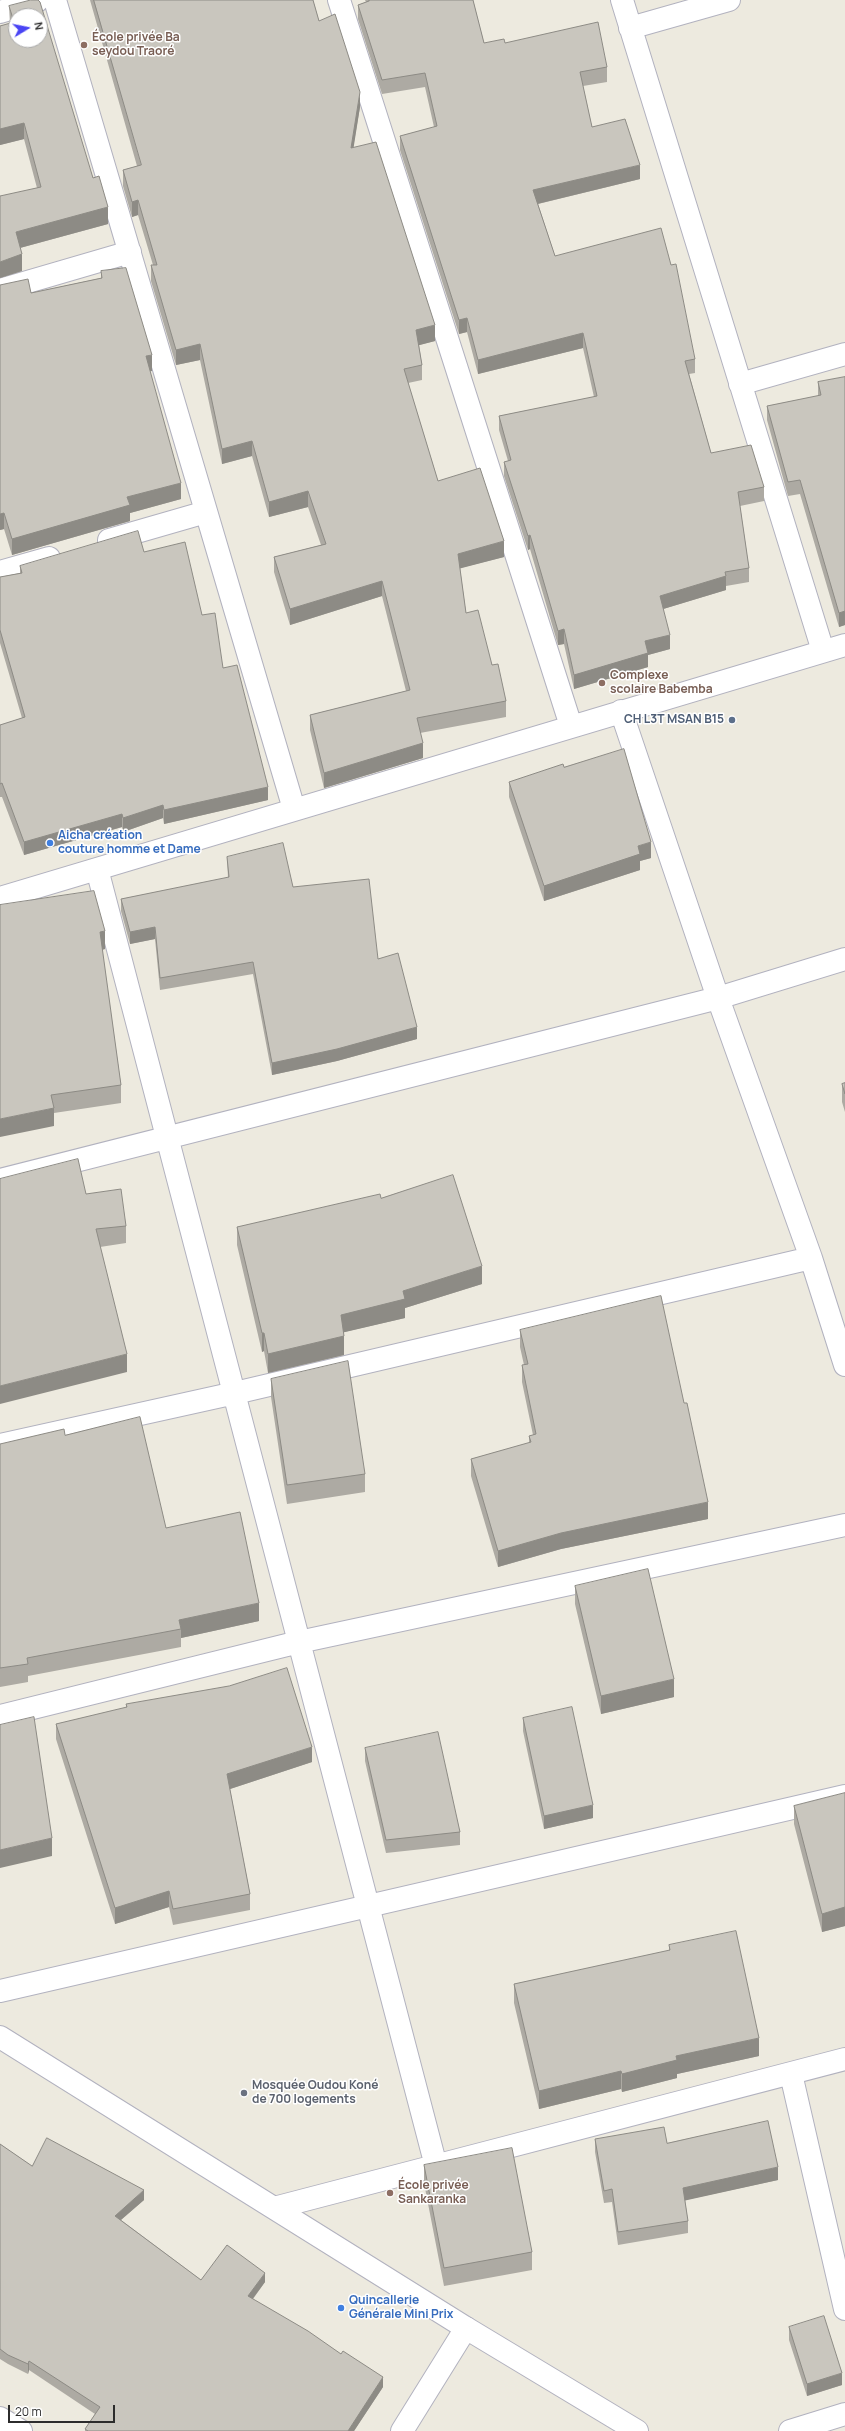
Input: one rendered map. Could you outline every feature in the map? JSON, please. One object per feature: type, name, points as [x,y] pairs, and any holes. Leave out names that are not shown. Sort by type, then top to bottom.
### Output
[{"type":"street","points":[[0,12],[42,0]]},
{"type":"street","points":[[55,0],[294,809]]},
{"type":"street","points":[[339,0],[571,726]]},
{"type":"street","points":[[622,0],[823,651]]},
{"type":"street","points":[[630,28],[729,0]]},
{"type":"street","points":[[0,290],[130,252]]},
{"type":"street","points":[[740,384],[845,354]]},
{"type":"street","points":[[92,545],[206,512]]},
{"type":"street","points":[[0,572],[69,552]]},
{"type":"street","points":[[0,898],[845,645]]},
{"type":"street","points":[[621,711],[718,998],[811,1258],[845,1365]]},
{"type":"street","points":[[97,869],[436,2166]]},
{"type":"street","points":[[0,1180],[718,998],[845,959]]},
{"type":"street","points":[[0,1445],[235,1393],[811,1258]]},
{"type":"street","points":[[0,1716],[299,1642],[845,1525]]},
{"type":"street","points":[[0,1991],[845,1796]]},
{"type":"street","points":[[0,2037],[466,2328],[637,2431]]},
{"type":"street","points":[[274,2208],[845,2059]]},
{"type":"street","points":[[790,2074],[845,2309]]},
{"type":"street","points":[[402,2431],[466,2328]]},
{"type":"street","points":[[790,2431],[845,2414]]},
{"type":"street","points":[[0,2418],[21,2431]]},
{"type":"building","points":[[31,0],[38,0],[42,8],[10,8],[9,6]]},
{"type":"building","points":[[94,0],[313,0],[319,21],[335,14],[360,92],[351,148],[376,142],[435,325],[416,330],[422,365],[404,369],[438,481],[480,468],[504,541],[458,554],[466,613],[478,610],[492,665],[498,664],[506,701],[417,718],[423,743],[324,773],[310,715],[410,690],[382,581],[290,609],[274,557],[326,544],[308,491],[269,502],[252,441],[222,449],[200,344],[176,350],[151,265],[157,265],[138,200],[132,202],[123,170],[141,165]]},
{"type":"building","points":[[369,0],[473,0],[484,43],[504,39],[505,43],[598,22],[607,67],[580,72],[592,127],[625,119],[640,165],[533,190],[555,256],[661,228],[671,265],[676,264],[695,359],[685,361],[711,453],[751,445],[764,487],[738,492],[749,568],[725,572],[726,576],[660,596],[670,635],[645,641],[648,653],[574,675],[564,629],[558,631],[530,535],[528,536],[504,462],[511,460],[499,416],[597,396],[583,333],[478,360],[467,318],[459,320],[400,136],[437,126],[425,73],[382,80],[358,5]]},
{"type":"building","points":[[8,24],[8,48],[48,48],[48,29],[93,178],[99,176],[108,207],[16,232],[22,254],[0,262],[0,196],[41,187],[24,123],[0,129],[0,26]]},
{"type":"building","points":[[126,268],[152,355],[146,356],[181,483],[127,497],[130,505],[12,539],[4,513],[0,514],[0,285],[28,279],[31,293],[102,278],[101,271]]},
{"type":"building","points":[[845,377],[845,611],[839,613],[800,480],[788,482],[767,406],[821,395],[818,382]]},
{"type":"building","points":[[138,531],[144,552],[185,542],[202,615],[215,613],[223,668],[237,665],[268,787],[164,810],[163,805],[123,818],[122,814],[24,842],[2,783],[0,784],[0,725],[25,717],[0,630],[0,577],[22,573],[20,566]]},
{"type":"building","points":[[624,749],[651,842],[638,846],[640,854],[544,886],[509,782],[563,764],[564,767]]},
{"type":"building","points":[[283,843],[293,887],[369,879],[378,959],[398,953],[417,1027],[337,1049],[272,1063],[253,962],[160,978],[155,927],[130,932],[121,899],[229,877],[227,857]]},
{"type":"building","points":[[94,891],[105,931],[100,932],[121,1085],[51,1095],[54,1108],[0,1119],[0,905]]},
{"type":"building","points":[[845,1083],[845,1094],[842,1084]]},
{"type":"building","points":[[78,1159],[86,1194],[121,1189],[126,1226],[96,1229],[127,1354],[0,1386],[0,1179]]},
{"type":"building","points":[[453,1175],[482,1266],[403,1291],[405,1299],[341,1315],[344,1336],[268,1354],[237,1227],[380,1194],[381,1198]]},
{"type":"building","points":[[661,1296],[684,1403],[687,1403],[708,1502],[561,1533],[498,1551],[471,1459],[531,1442],[529,1436],[536,1434],[522,1365],[528,1364],[520,1330]]},
{"type":"building","points":[[348,1361],[365,1474],[287,1485],[271,1379]]},
{"type":"building","points":[[140,1417],[166,1528],[240,1512],[259,1603],[179,1620],[181,1629],[27,1658],[28,1664],[0,1668],[0,1444],[64,1429],[65,1435]]},
{"type":"building","points":[[648,1569],[674,1679],[601,1696],[575,1586]]},
{"type":"building","points":[[287,1668],[312,1747],[227,1774],[250,1894],[173,1909],[169,1891],[115,1908],[56,1724],[127,1707],[126,1704],[229,1686]]},
{"type":"building","points":[[572,1707],[593,1805],[544,1816],[523,1718]]},
{"type":"building","points":[[34,1717],[52,1838],[0,1850],[0,1725]]},
{"type":"building","points":[[438,1732],[460,1832],[386,1840],[365,1748]]},
{"type":"building","points":[[845,1793],[845,1907],[822,1914],[794,1806]]},
{"type":"building","points":[[736,1931],[759,2038],[676,2056],[677,2060],[622,2074],[621,2071],[539,2091],[514,1984],[670,1950],[669,1945]]},
{"type":"building","points":[[768,2121],[778,2167],[683,2188],[688,2221],[618,2232],[612,2189],[604,2191],[595,2139],[664,2127],[667,2143]]},
{"type":"building","points":[[47,2138],[144,2190],[115,2216],[201,2280],[227,2245],[265,2273],[248,2296],[308,2331],[341,2354],[343,2351],[383,2377],[348,2431],[88,2431],[85,2429],[100,2407],[29,2361],[28,2364],[8,2355],[0,2349],[0,2144],[32,2166]]},
{"type":"building","points":[[512,2148],[532,2252],[444,2268],[424,2165]]},
{"type":"building","points":[[824,2316],[842,2373],[807,2384],[789,2327]]},
{"type":"place","name":"École privée Ba seydou Traoré","points":[[84,45]]},
{"type":"place","name":"Complexe scolaire Babemba","points":[[602,683]]},
{"type":"place","name":"CH L3T MSAN B15","points":[[732,720]]},
{"type":"place","name":"Aicha création couture homme et Dame","points":[[50,843]]},
{"type":"place","name":"Mosquée Oudou Koné de 700 logements","points":[[244,2093]]},
{"type":"place","name":"École privée Sankaranka","points":[[390,2193]]},
{"type":"place","name":"Quincallerie Générale Mini Prix","points":[[341,2308]]}]
